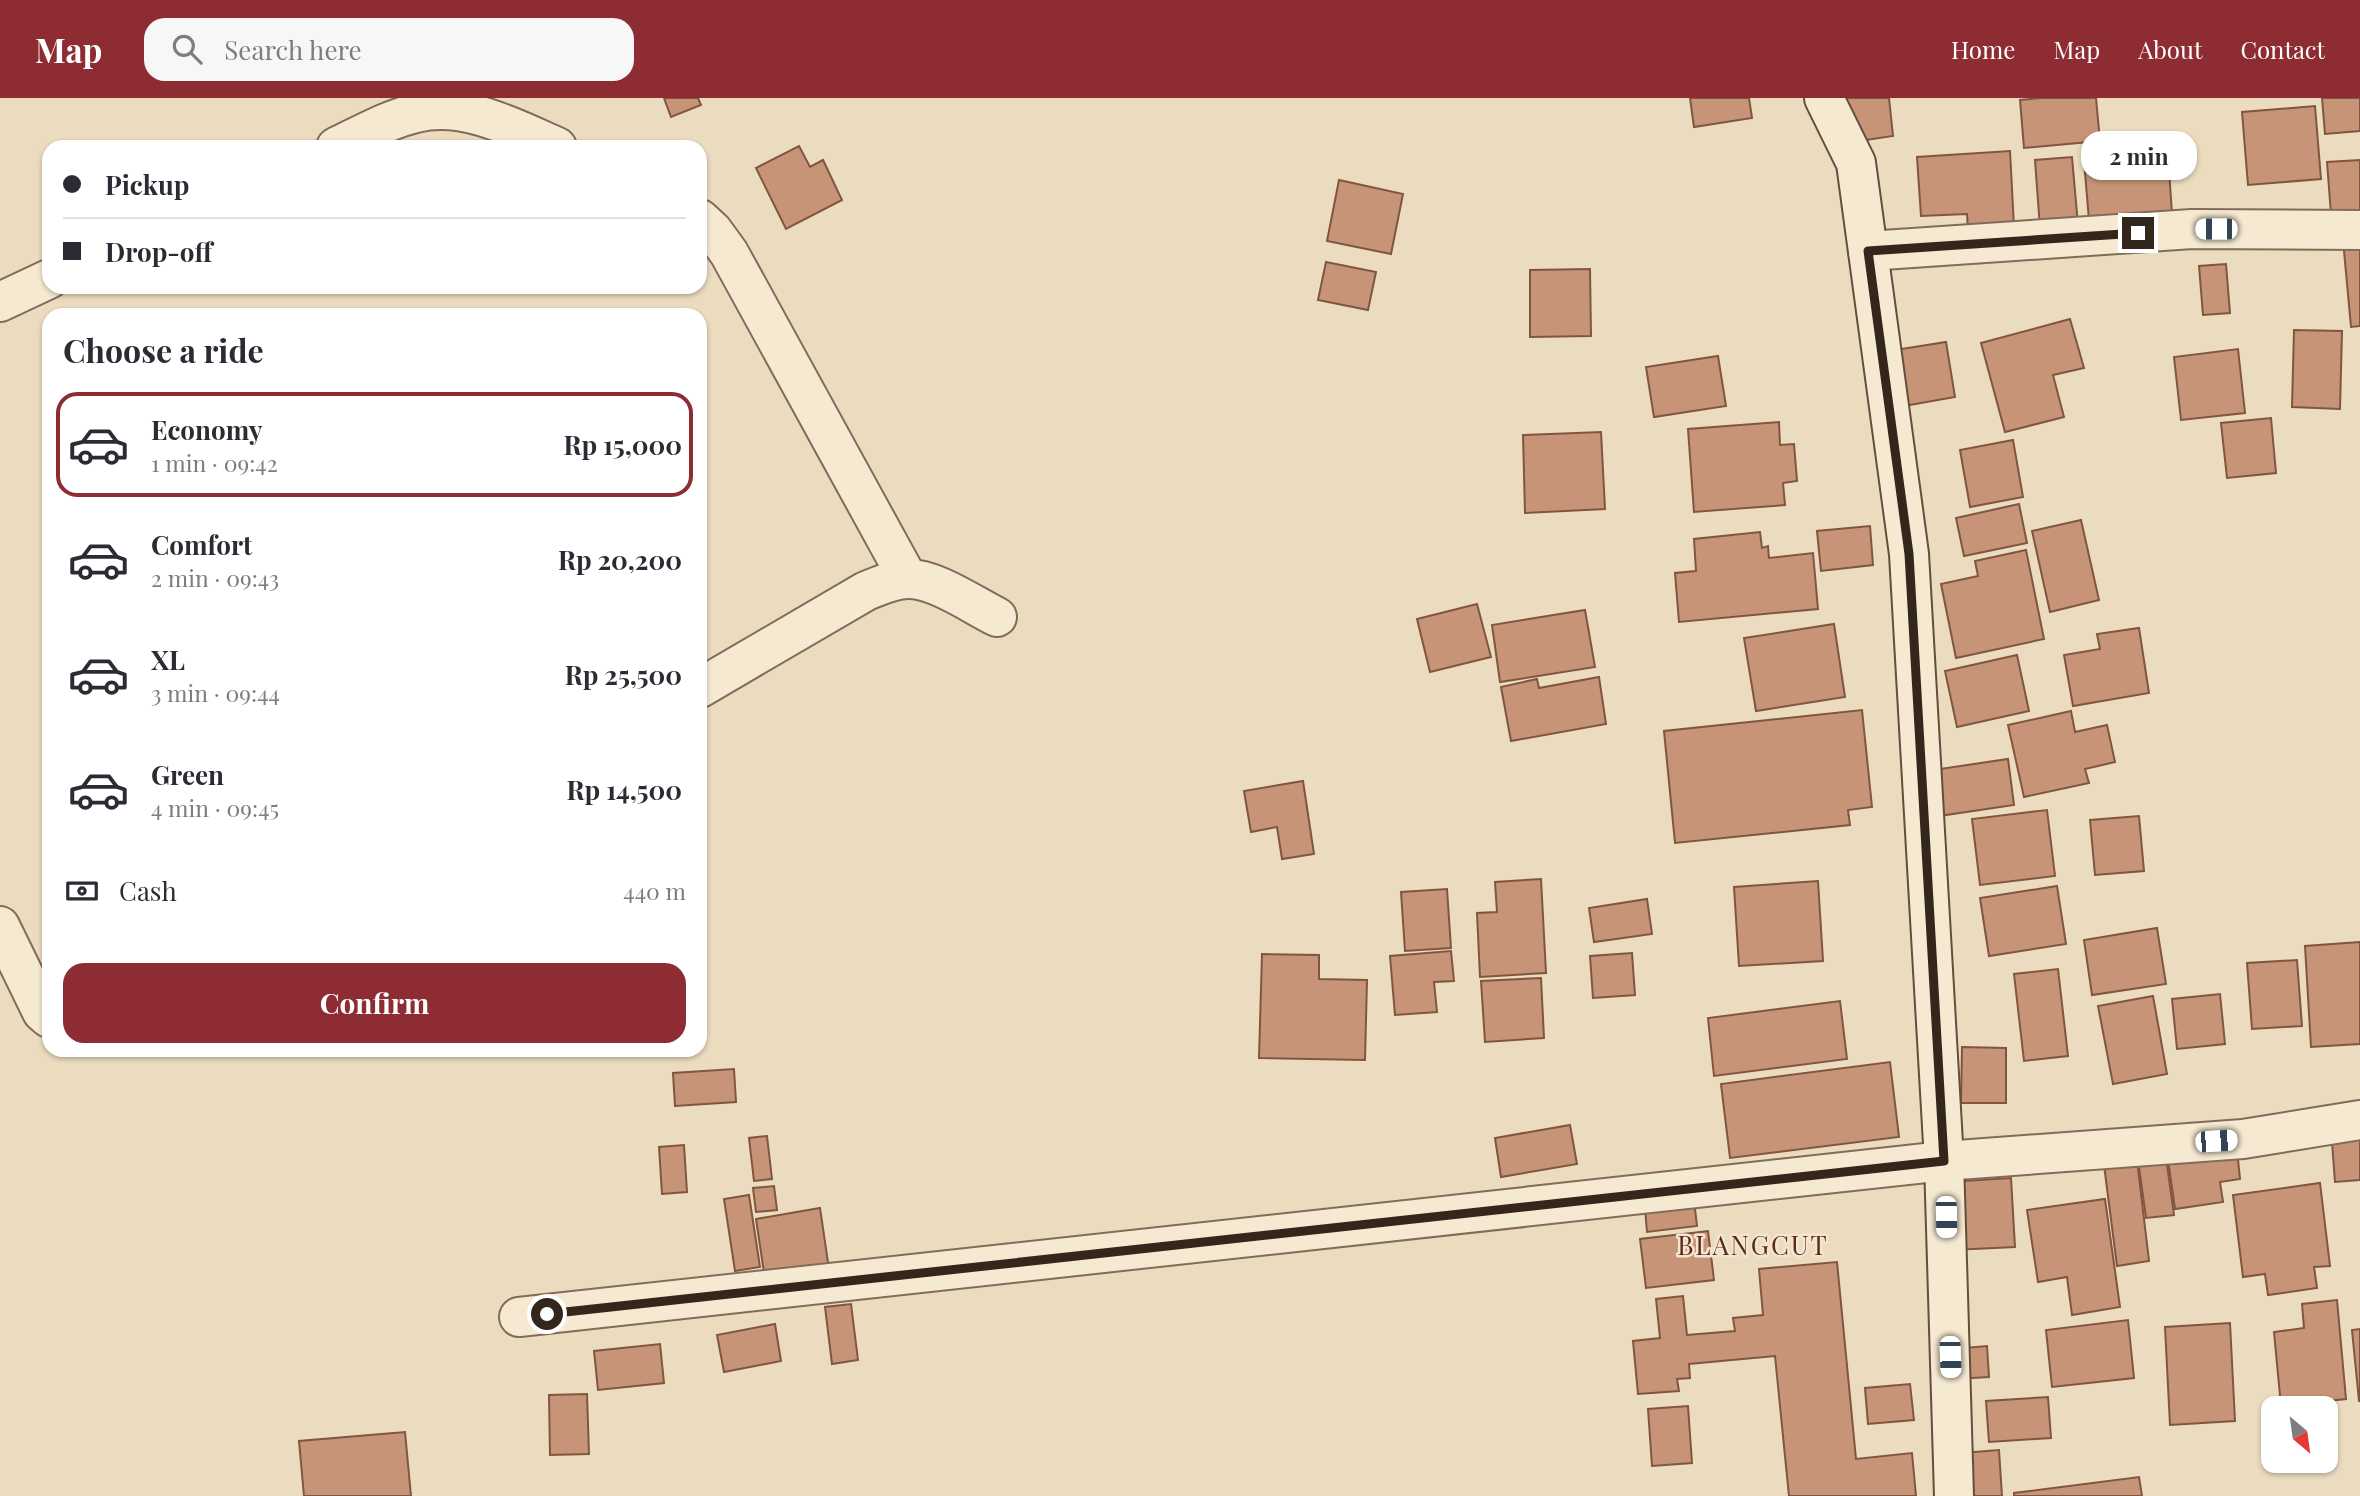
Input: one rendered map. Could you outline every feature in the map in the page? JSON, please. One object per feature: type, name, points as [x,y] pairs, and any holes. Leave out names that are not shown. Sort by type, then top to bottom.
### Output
[{"type":"street","points":[[1824,98],[1856,163],[1909,554],[1944,1161],[1954,1496]]},
{"type":"street","points":[[352,140],[415,113],[438,110],[466,111],[539,140]]},
{"type":"street","points":[[707,225],[729,253],[908,579]]},
{"type":"street","points":[[1868,251],[2192,229],[2360,230]]},
{"type":"street","points":[[0,302],[42,282]]},
{"type":"street","points":[[707,684],[866,591],[887,583],[908,579],[929,582],[998,617]]},
{"type":"street","points":[[0,926],[42,1010]]},
{"type":"street","points":[[519,1317],[1944,1161],[2243,1139],[2360,1120]]},
{"type":"building","points":[[664,98],[698,98],[701,105],[671,117]]},
{"type":"building","points":[[1690,98],[1749,98],[1752,118],[1694,127]]},
{"type":"building","points":[[1846,98],[1889,98],[1893,136],[1852,142]]},
{"type":"building","points":[[2096,98],[2100,141],[2024,148],[2020,100]]},
{"type":"building","points":[[2322,98],[2360,98],[2360,131],[2325,134]]},
{"type":"building","points":[[2315,106],[2321,179],[2248,185],[2242,112]]},
{"type":"building","points":[[799,146],[810,167],[823,160],[842,200],[786,229],[756,168]]},
{"type":"building","points":[[2010,151],[2014,227],[1968,230],[1967,214],[1921,216],[1917,157]]},
{"type":"building","points":[[2168,154],[2172,214],[2089,220],[2084,161]]},
{"type":"building","points":[[2072,157],[2078,225],[2040,228],[2035,160]]},
{"type":"building","points":[[2360,160],[2360,224],[2332,227],[2327,162]]},
{"type":"building","points":[[1339,180],[1403,194],[1391,254],[1327,241]]},
{"type":"building","points":[[2360,238],[2360,326],[2351,327],[2343,240]]},
{"type":"building","points":[[1326,262],[1376,272],[1368,310],[1318,300]]},
{"type":"building","points":[[2226,264],[2230,313],[2203,315],[2199,266]]},
{"type":"building","points":[[1590,269],[1591,336],[1530,337],[1530,270]]},
{"type":"building","points":[[2070,319],[2084,368],[2053,375],[2064,417],[2005,432],[1981,343]]},
{"type":"building","points":[[2294,330],[2342,331],[2340,409],[2292,407]]},
{"type":"building","points":[[1946,342],[1955,397],[1904,406],[1895,350]]},
{"type":"building","points":[[2238,349],[2245,413],[2181,420],[2174,357]]},
{"type":"building","points":[[1718,356],[1726,406],[1654,417],[1646,367]]},
{"type":"building","points":[[2271,418],[2276,473],[2227,478],[2221,423]]},
{"type":"building","points":[[1779,422],[1780,445],[1794,444],[1797,481],[1783,483],[1785,505],[1694,512],[1688,429]]},
{"type":"building","points":[[1601,432],[1605,509],[1525,513],[1523,435]]},
{"type":"building","points":[[2013,440],[2023,497],[1970,507],[1960,450]]},
{"type":"building","points":[[2019,504],[2027,543],[1964,556],[1956,518]]},
{"type":"building","points":[[2081,520],[2099,600],[2050,612],[2032,531]]},
{"type":"building","points":[[1870,526],[1873,565],[1821,571],[1817,531]]},
{"type":"building","points":[[1760,532],[1762,548],[1768,546],[1769,558],[1813,553],[1818,609],[1679,622],[1675,573],[1696,571],[1694,539]]},
{"type":"building","points":[[2026,550],[2044,639],[1956,658],[1941,584],[1978,576],[1975,561]]},
{"type":"building","points":[[1477,604],[1491,657],[1430,672],[1417,619]]},
{"type":"building","points":[[1585,610],[1595,667],[1500,682],[1492,625]]},
{"type":"building","points":[[1834,624],[1845,697],[1756,711],[1744,638]]},
{"type":"building","points":[[2139,628],[2149,693],[2073,706],[2064,655],[2100,649],[2097,634]]},
{"type":"building","points":[[2017,655],[2029,711],[1957,727],[1945,671]]},
{"type":"building","points":[[1599,677],[1606,724],[1511,741],[1501,687],[1537,679],[1539,688]]},
{"type":"building","points":[[1862,710],[1872,807],[1848,810],[1850,825],[1675,843],[1664,731]]},
{"type":"building","points":[[2071,711],[2075,732],[2107,725],[2115,762],[2085,769],[2089,783],[2024,797],[2008,725]]},
{"type":"building","points":[[2008,759],[2014,805],[1939,816],[1933,770]]},
{"type":"building","points":[[1303,781],[1314,854],[1282,859],[1277,827],[1251,832],[1244,791]]},
{"type":"building","points":[[2047,810],[2055,876],[1980,885],[1972,819]]},
{"type":"building","points":[[2139,816],[2144,871],[2095,875],[2090,820]]},
{"type":"building","points":[[1541,879],[1546,973],[1480,977],[1477,913],[1497,912],[1495,882]]},
{"type":"building","points":[[1818,881],[1823,961],[1739,966],[1734,887]]},
{"type":"building","points":[[2057,886],[2066,944],[1989,956],[1980,898]]},
{"type":"building","points":[[1447,889],[1451,948],[1405,951],[1401,892]]},
{"type":"building","points":[[1647,899],[1652,934],[1594,942],[1589,908]]},
{"type":"building","points":[[2157,928],[2166,984],[2092,995],[2084,940]]},
{"type":"building","points":[[2360,942],[2360,1044],[2311,1047],[2305,946]]},
{"type":"building","points":[[1451,951],[1454,981],[1434,982],[1437,1012],[1395,1015],[1390,956]]},
{"type":"building","points":[[1632,953],[1635,995],[1593,998],[1590,956]]},
{"type":"building","points":[[1262,954],[1319,955],[1319,979],[1367,980],[1365,1060],[1259,1058]]},
{"type":"building","points":[[2297,960],[2302,1026],[2252,1029],[2247,963]]},
{"type":"building","points":[[2058,969],[2068,1056],[2024,1061],[2014,974]]},
{"type":"building","points":[[1541,978],[1544,1038],[1485,1042],[1481,981]]},
{"type":"building","points":[[2220,994],[2225,1044],[2177,1049],[2172,999]]},
{"type":"building","points":[[2153,996],[2167,1074],[2113,1084],[2098,1006]]},
{"type":"building","points":[[1840,1001],[1847,1059],[1714,1076],[1708,1018]]},
{"type":"building","points":[[1962,1047],[2006,1048],[2006,1103],[1961,1103]]},
{"type":"building","points":[[1890,1062],[1899,1137],[1730,1158],[1721,1084]]},
{"type":"building","points":[[734,1069],[736,1102],[675,1106],[673,1073]]},
{"type":"building","points":[[1570,1125],[1577,1164],[1501,1177],[1495,1138]]},
{"type":"building","points":[[2360,1126],[2360,1180],[2335,1182],[2331,1129]]},
{"type":"building","points":[[767,1136],[772,1179],[754,1181],[749,1138]]},
{"type":"building","points":[[684,1145],[687,1192],[662,1194],[659,1147]]},
{"type":"building","points":[[2237,1150],[2240,1179],[2220,1182],[2223,1202],[2175,1209],[2168,1160]]},
{"type":"building","points":[[2166,1157],[2174,1215],[2146,1218],[2138,1160]]},
{"type":"building","points":[[2137,1160],[2149,1261],[2117,1266],[2104,1165]]},
{"type":"building","points":[[2011,1178],[2015,1247],[1952,1250],[1948,1182]]},
{"type":"building","points":[[2320,1183],[2330,1266],[2314,1267],[2317,1288],[2268,1295],[2265,1274],[2243,1277],[2233,1195]]},
{"type":"building","points":[[774,1186],[777,1210],[756,1212],[753,1188]]},
{"type":"building","points":[[1693,1192],[1697,1226],[1647,1232],[1644,1197]]},
{"type":"building","points":[[749,1195],[760,1267],[735,1271],[724,1199]]},
{"type":"building","points":[[2105,1199],[2120,1307],[2072,1315],[2067,1277],[2038,1282],[2027,1210]]},
{"type":"building","points":[[820,1208],[830,1276],[766,1286],[756,1219]]},
{"type":"building","points":[[1708,1231],[1714,1280],[1646,1288],[1640,1239]]},
{"type":"building","points":[[1837,1262],[1856,1459],[1912,1453],[1916,1496],[1789,1496],[1775,1356],[1689,1364],[1690,1378],[1677,1379],[1679,1391],[1638,1394],[1633,1341],[1660,1338],[1656,1299],[1683,1296],[1687,1335],[1735,1331],[1733,1318],[1763,1315],[1759,1269]]},
{"type":"building","points":[[2337,1300],[2346,1399],[2338,1400],[2338,1396],[2280,1396],[2274,1332],[2304,1328],[2302,1304]]},
{"type":"building","points":[[851,1304],[858,1360],[832,1364],[825,1307]]},
{"type":"building","points":[[2128,1320],[2134,1378],[2052,1387],[2046,1330]]},
{"type":"building","points":[[2230,1323],[2235,1421],[2170,1425],[2165,1327]]},
{"type":"building","points":[[775,1324],[781,1361],[724,1372],[717,1335]]},
{"type":"building","points":[[2360,1329],[2360,1401],[2359,1401],[2352,1330]]},
{"type":"building","points":[[660,1344],[664,1383],[598,1390],[594,1351]]},
{"type":"building","points":[[1987,1346],[1989,1377],[1955,1379],[1953,1349]]},
{"type":"building","points":[[1910,1384],[1914,1420],[1868,1424],[1865,1388]]},
{"type":"building","points":[[587,1394],[589,1454],[550,1455],[549,1395]]},
{"type":"building","points":[[2048,1397],[2051,1438],[1989,1442],[1986,1401]]},
{"type":"building","points":[[1688,1406],[1692,1463],[1652,1466],[1648,1409]]},
{"type":"building","points":[[405,1432],[411,1496],[304,1496],[299,1441]]},
{"type":"building","points":[[1999,1450],[2002,1496],[1966,1496],[1962,1453]]},
{"type":"building","points":[[2139,1477],[2142,1496],[2014,1496],[2014,1493]]},
{"type":"district","name":"BLANGCUT","points":[[1753,1244]]},
{"type":"route","points":[[547,1314],[1944,1161],[1909,554],[1868,251],[2138,233]]}]
